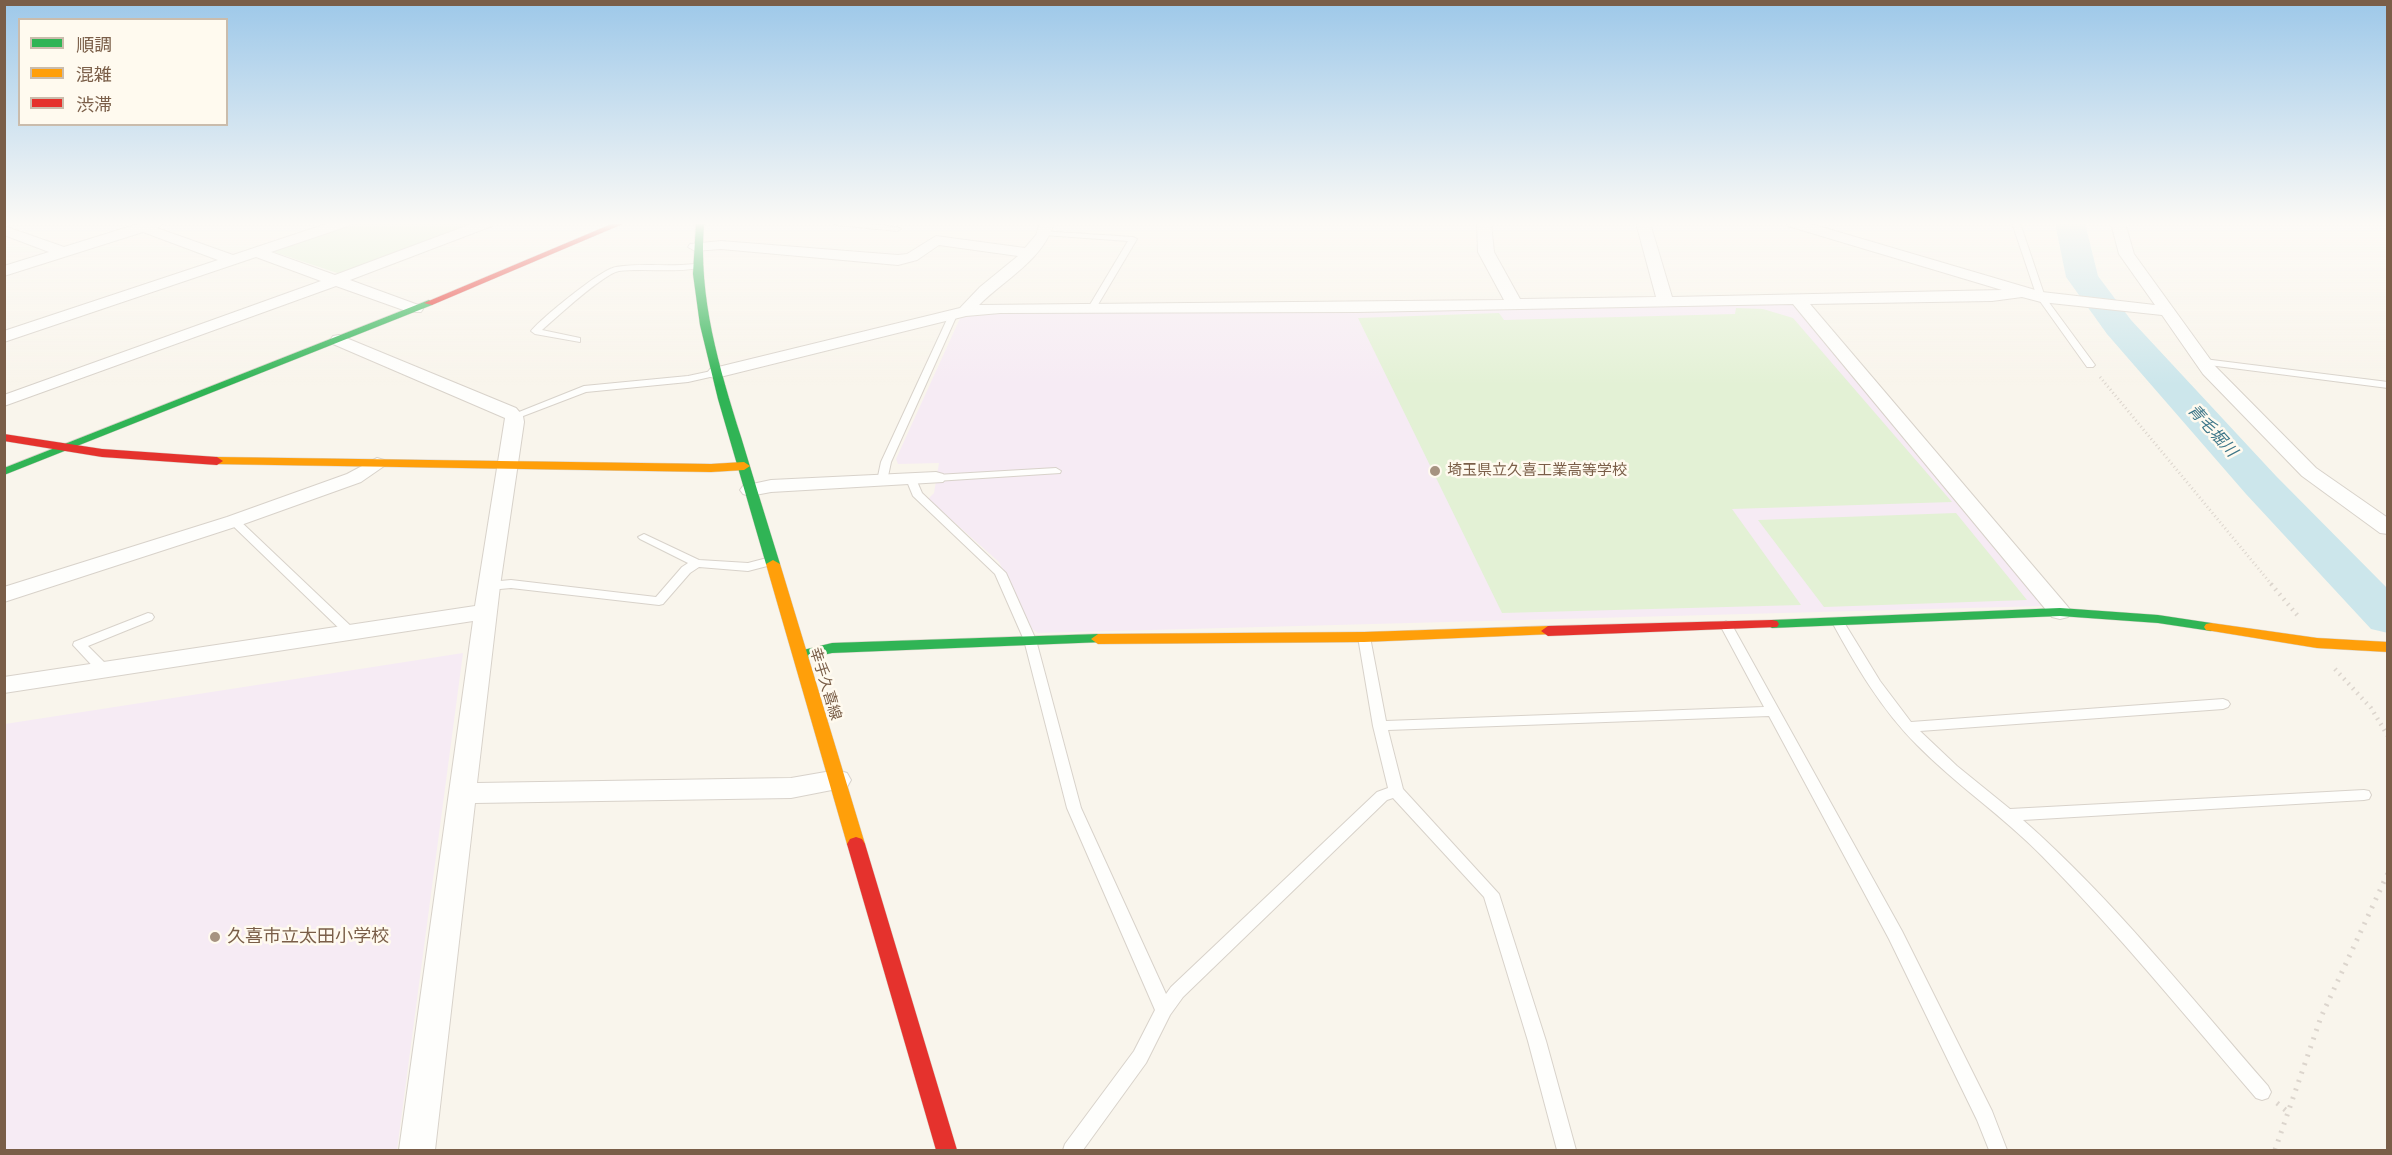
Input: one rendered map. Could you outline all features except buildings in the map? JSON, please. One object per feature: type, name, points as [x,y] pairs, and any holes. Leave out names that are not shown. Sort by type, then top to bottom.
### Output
[{"type":"street","points":[[4,337],[182,277]]},
{"type":"street","points":[[328,277],[415,309]]},
{"type":"street","points":[[4,401],[345,277]]},
{"type":"street","points":[[4,472],[339,340],[492,277]]},
{"type":"street","name":"幸手久喜線","points":[[697,277],[716,374],[947,1150]]},
{"type":"street","points":[[960,313],[1000,277]]},
{"type":"street","points":[[1499,277],[1514,304]]},
{"type":"street","points":[[1658,277],[1665,300]]},
{"type":"street","points":[[1972,277],[2046,298],[2162,310]]},
{"type":"street","points":[[2141,277],[2162,310],[2233,396],[2309,472],[2388,528]]},
{"type":"street","points":[[716,374],[960,313],[1000,308],[1514,304],[1992,296],[2016,294],[2019,291]]},
{"type":"street","points":[[1796,298],[2060,612]]},
{"type":"street","points":[[339,340],[514,416],[515,422],[488,599],[417,1150]]},
{"type":"street","points":[[4,437],[65,448],[214,461],[711,468],[744,466]]},
{"type":"street","points":[[5,595],[234,521],[354,478],[377,464]]},
{"type":"street","points":[[750,490],[771,486],[936,478]]},
{"type":"street","points":[[4,685],[351,633],[488,599]]},
{"type":"street","points":[[800,655],[832,648],[1030,640],[1364,637],[1838,622],[2060,612],[2158,619],[2337,646],[2388,647]]},
{"type":"street","points":[[464,793],[791,788],[837,780]]},
{"type":"lane","points":[[577,340],[535,331],[603,277]]},
{"type":"lane","points":[[1092,308],[1110,277]]},
{"type":"lane","points":[[2038,277],[2046,298],[2090,365]]},
{"type":"lane","points":[[882,481],[886,462],[960,313]]},
{"type":"lane","points":[[2204,362],[2388,385]]},
{"type":"lane","points":[[514,416],[584,389],[688,379],[716,374]]},
{"type":"lane","points":[[936,478],[1056,471]]},
{"type":"lane","points":[[911,479],[917,494],[1000,573],[1030,640],[1074,808],[1164,1010]]},
{"type":"lane","points":[[234,521],[351,633]]},
{"type":"lane","points":[[644,537],[697,563],[742,567],[771,561]]},
{"type":"lane","points":[[488,599],[511,584],[658,601],[686,570],[697,563]]},
{"type":"lane","points":[[104,670],[79,645],[148,617]]},
{"type":"lane","points":[[1838,622],[1861,663],[1909,728],[1952,770],[2009,814],[2114,921],[2262,1092]]},
{"type":"lane","points":[[1726,625],[1896,936],[1998,1150]]},
{"type":"lane","points":[[1364,637],[1380,726],[1396,790],[1491,894],[1538,1041],[1567,1150]]},
{"type":"lane","points":[[1909,728],[2223,704]]},
{"type":"lane","points":[[1380,726],[1774,711]]},
{"type":"lane","points":[[1072,1150],[1140,1057],[1164,1010],[1177,992],[1382,796],[1396,790]]},
{"type":"lane","points":[[2009,814],[2364,795]]},
{"type":"path","points":[[2090,365],[2301,619]]},
{"type":"path","points":[[2332,665],[2371,708],[2388,736]]},
{"type":"path","points":[[2275,1150],[2321,1017],[2388,873]]},
{"type":"shaded area","name":"埼玉県立久喜工業高等学校","points":[[1789,303],[1798,306],[2043,606],[1038,633],[1032,629],[999,562],[928,499],[934,493],[939,463],[898,464],[896,459],[961,316],[995,310]]},
{"type":"shaded area","name":"久喜市立太田小学校","points":[[463,653],[397,1150],[5,1150],[5,724]]},
{"type":"green space","points":[[1736,308],[1763,309],[1793,318],[1952,502],[1732,509],[1801,605],[1502,613],[1358,318],[1499,313],[1504,320],[1735,314]]},
{"type":"green space","points":[[1956,513],[2027,600],[1824,607],[1758,520]]},
{"type":"waterway","name":"青毛堀川","points":[[2082,277],[2119,327],[2261,485],[2388,618]]},
{"type":"traffic: fast","points":[[698,277],[710,350],[773,564]]},
{"type":"traffic: fast","points":[[4,472],[429,303]]},
{"type":"traffic: fast","points":[[1772,624],[2060,612],[2158,619],[2211,627]]},
{"type":"traffic: fast","points":[[800,655],[832,648],[1098,639]]},
{"type":"traffic: slow","points":[[217,461],[711,468],[744,466]]},
{"type":"traffic: slow","points":[[773,564],[856,844]]},
{"type":"traffic: slow","points":[[2211,627],[2317,643],[2388,647]]},
{"type":"traffic: slow","points":[[1098,639],[1364,637],[1548,631]]},
{"type":"traffic: jam","points":[[429,303],[492,277]]},
{"type":"traffic: jam","points":[[4,437],[102,453],[217,461]]},
{"type":"traffic: jam","points":[[1548,631],[1772,624]]},
{"type":"traffic: jam","points":[[856,844],[947,1150]]},
{"type":"place","name":"埼玉県立久喜工業高等学校","points":[[1435,471]]},
{"type":"place","name":"久喜市立太田小学校","points":[[215,937]]}]
